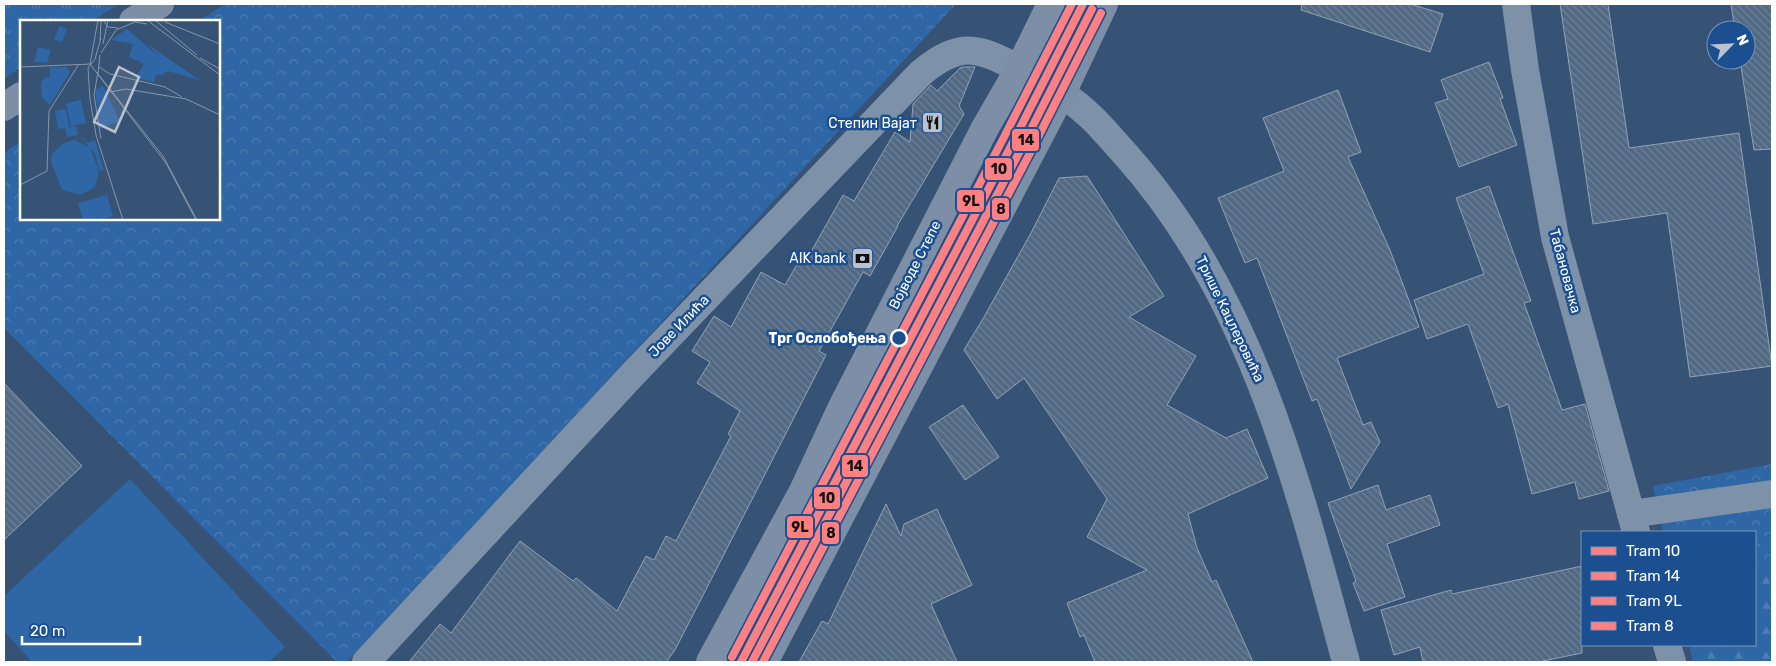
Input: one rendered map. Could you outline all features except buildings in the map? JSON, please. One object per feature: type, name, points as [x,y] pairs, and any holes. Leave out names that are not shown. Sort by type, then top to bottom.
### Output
[{"type":"main road","points":[[135,20],[160,4]]},
{"type":"main road","name":"Војводе Степе","points":[[710,662],[803,491],[847,398],[1051,4]]},
{"type":"main road","points":[[764,662],[1062,93],[1104,4]]},
{"type":"main road","points":[[4,107],[20,97]]},
{"type":"street","name":"Табановачка","points":[[1516,4],[1525,70],[1555,237],[1634,523]]},
{"type":"street","name":"Јове Илића","points":[[366,662],[632,375],[921,73],[934,62],[950,53],[966,50],[985,53],[1019,69]]},
{"type":"street","name":"Трише Кацлеровића","points":[[1019,69],[1062,93],[1091,116],[1142,173],[1181,225],[1217,286],[1238,328],[1266,393],[1288,460],[1346,662]]},
{"type":"street","points":[[1634,523],[1772,494]]},
{"type":"street","points":[[1667,646],[1672,662]]},
{"type":"green space","points":[[4,4],[119,4],[94,20],[20,20],[20,68],[4,79]]},
{"type":"green space","points":[[225,4],[956,4],[347,662],[337,662],[4,328],[4,153],[20,142],[20,220],[220,220],[220,20],[201,20]]},
{"type":"green space","points":[[1772,464],[1772,581],[1756,559],[1756,531],[1663,531],[1653,486]]},
{"type":"green space","points":[[130,479],[285,647],[269,662],[32,662],[4,631],[4,596]]},
{"type":"green space","points":[[1756,559],[1772,581],[1772,662],[1693,662],[1689,646],[1756,646]]},
{"type":"tram line","name":"9L","points":[[732,657],[1072,4]]},
{"type":"tram line","name":"10","points":[[741,662],[1012,144],[1083,4]]},
{"type":"tram line","name":"14","points":[[752,662],[1021,149],[1092,9]]},
{"type":"tram line","name":"8","points":[[763,662],[1030,153],[1101,13]]},
{"type":"place","name":"Степин Вајат","points":[[933,123]]},
{"type":"place","name":"AIK bank","points":[[862,258]]},
{"type":"place","name":"Трг Ослобођења","points":[[899,338]]}]
